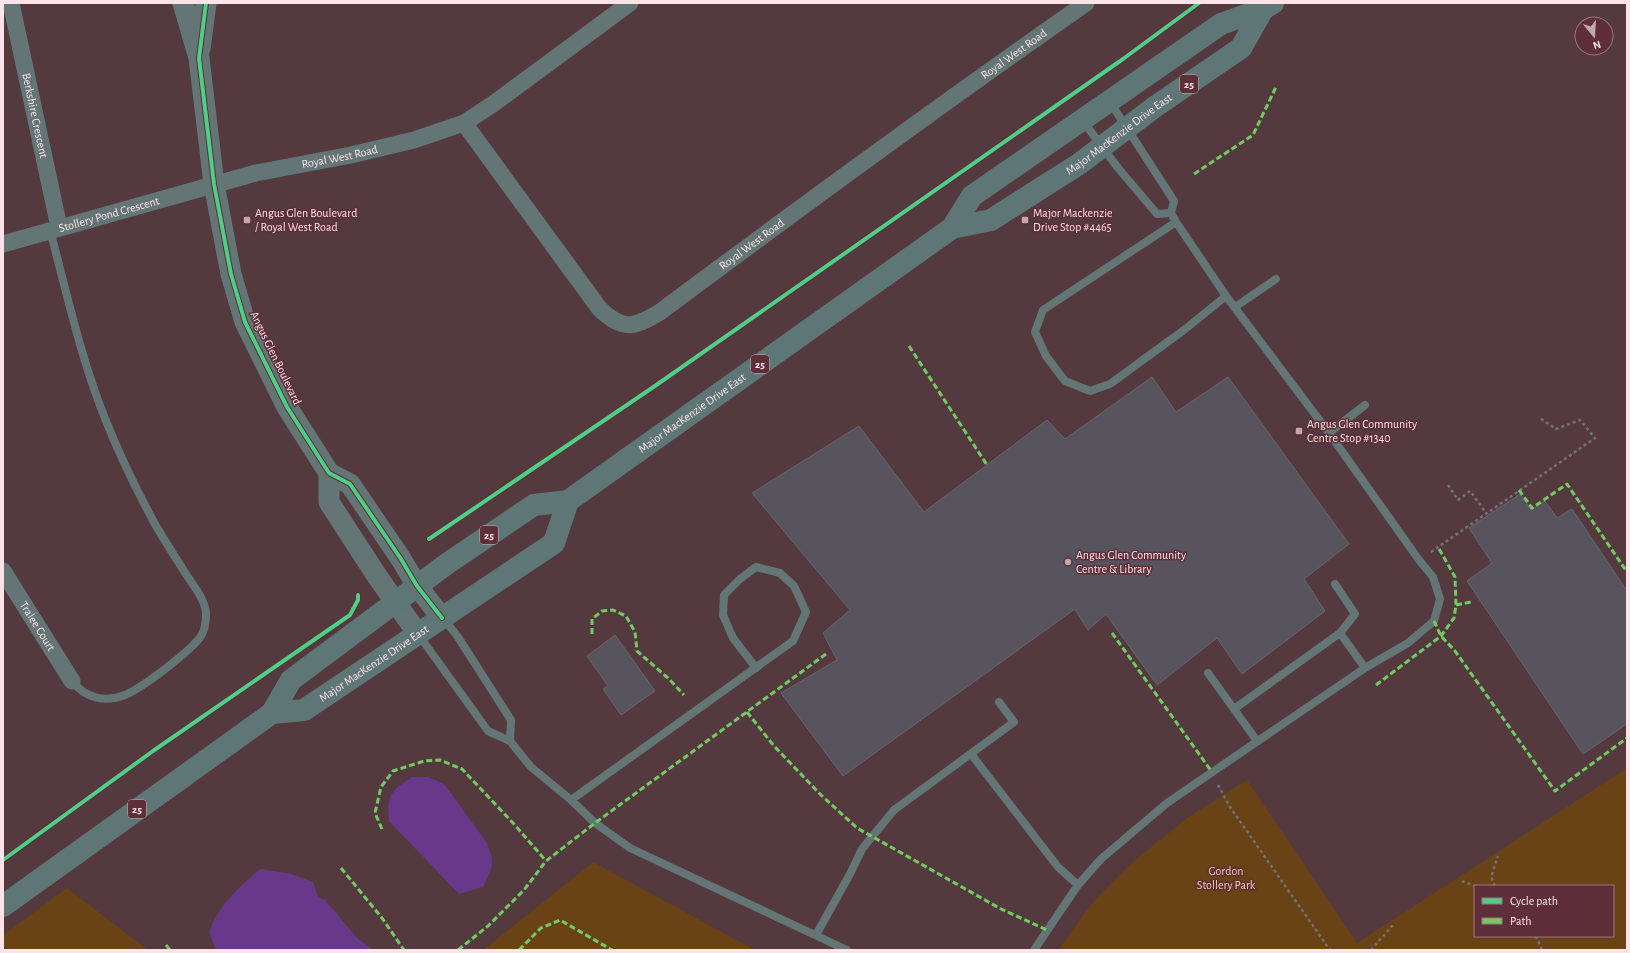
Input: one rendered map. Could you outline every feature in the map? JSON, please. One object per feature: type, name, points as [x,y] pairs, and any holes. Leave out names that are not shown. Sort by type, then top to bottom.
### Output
[{"type":"main road","name":"Major MacKenzie Drive East","points":[[3,906],[272,713],[291,680],[448,563],[534,505],[568,501],[952,228],[972,196],[1221,24],[1268,6]]},
{"type":"main road","name":"Major MacKenzie Drive East","points":[[952,228],[992,220],[1079,164],[1156,106],[1240,48],[1268,6]]},
{"type":"main road","name":"Major MacKenzie Drive East","points":[[272,713],[304,710],[554,543],[568,501]]},
{"type":"street","name":"Berkshire Crescent","points":[[10,3],[55,229]]},
{"type":"street","name":"Angus Glen Boulevard","points":[[183,3],[199,58],[214,184],[231,274],[245,322],[287,407],[329,473],[350,484],[401,559],[417,586],[442,618]]},
{"type":"street","name":"Angus Glen Boulevard","points":[[199,58],[206,3]]},
{"type":"street","name":"Royal West Road","points":[[214,184],[384,148],[414,140],[464,123],[493,104],[630,3]]},
{"type":"street","name":"Royal West Road","points":[[464,123],[599,308],[608,317],[618,323],[629,326],[644,322],[660,312],[997,65],[1086,3]]},
{"type":"street","name":"Stollery Pond Crescent","points":[[3,244],[214,184]]},
{"type":"street","points":[[329,473],[329,502],[418,634]]},
{"type":"street","name":"Tralee Court","points":[[3,571],[72,681]]},
{"type":"lane","points":[[1034,950],[1078,885],[1107,854],[1167,803],[1365,668],[1408,643],[1434,621],[1440,599],[1433,577],[1419,560],[1329,433],[1226,296],[1176,222],[1171,213],[1174,201],[1110,101]]},
{"type":"lane","points":[[1083,120],[1118,168],[1157,214],[1171,213]]},
{"type":"lane","points":[[1176,222],[1043,310],[1035,332],[1046,356],[1065,381],[1090,391],[1110,384],[1184,330],[1226,296]]},
{"type":"lane","points":[[55,229],[77,333],[105,420],[123,462],[144,503],[166,542],[203,601],[206,612],[202,636],[178,659],[132,692],[115,699],[103,699],[88,695],[77,688],[72,681]]},
{"type":"lane","points":[[1235,307],[1276,279]]},
{"type":"lane","points":[[1329,433],[1365,405]]},
{"type":"lane","points":[[571,800],[756,668],[793,641],[806,612],[794,586],[780,573],[756,567],[740,579],[724,595],[723,615],[733,638],[756,668]]},
{"type":"lane","points":[[1234,709],[1340,632],[1355,614],[1336,584]]},
{"type":"lane","points":[[442,618],[458,637],[511,720],[510,741]]},
{"type":"lane","points":[[1340,632],[1365,668]]},
{"type":"lane","points":[[418,634],[488,731],[510,741],[531,767],[571,800],[595,823],[630,848],[847,950]]},
{"type":"lane","points":[[1208,673],[1257,741]]},
{"type":"lane","points":[[816,935],[850,874],[862,849],[894,810],[1014,722],[999,702]]},
{"type":"lane","points":[[971,754],[1058,867],[1078,885]]},
{"type":"path","points":[[1419,560],[1595,438],[1580,420],[1556,429],[1538,417]]},
{"type":"path","points":[[1448,484],[1458,500],[1470,491],[1486,513]]},
{"type":"path","points":[[1212,772],[1230,807],[1330,950]]},
{"type":"path","points":[[1495,885],[1491,877],[1498,856]]},
{"type":"path","points":[[1462,880],[1474,886]]},
{"type":"path","points":[[1371,950],[1393,925]]},
{"type":"path","points":[[1536,937],[1542,950]]},
{"type":"green space","name":"Gordon Stollery Park","points":[[1627,768],[1627,950],[1058,950],[1093,902],[1134,861],[1187,818],[1247,780],[1357,943]]},
{"type":"green space","points":[[593,862],[755,950],[483,950]]},
{"type":"green space","points":[[67,888],[148,950],[3,950],[3,935]]},
{"type":"shaded area","points":[[412,777],[428,777],[444,784],[487,843],[492,858],[491,870],[483,887],[459,894],[389,821],[388,812],[392,794]]},
{"type":"shaded area","points":[[260,869],[291,874],[313,882],[318,897],[325,900],[357,938],[373,950],[216,950],[209,932],[213,922],[230,897]]},
{"type":"building","name":"Angus Glen Community Centre & Library","points":[[1152,377],[1176,412],[1228,377],[1349,544],[1304,579],[1325,611],[1242,674],[1217,638],[1157,685],[1106,614],[1088,630],[1075,609],[843,776],[781,693],[837,660],[823,633],[850,610],[752,493],[859,426],[924,512],[1047,420],[1065,439]]},
{"type":"building","points":[[1520,494],[1531,510],[1545,501],[1557,518],[1572,509],[1627,591],[1627,724],[1583,754],[1467,581],[1492,563],[1469,528]]},
{"type":"building","points":[[615,635],[655,691],[621,715],[603,689],[608,686],[587,656]]},
{"type":"marked path","points":[[1194,174],[1253,135],[1276,87]]},
{"type":"marked path","points":[[909,346],[987,465]]},
{"type":"marked path","points":[[1519,490],[1532,508],[1567,484],[1627,572]]},
{"type":"marked path","points":[[1376,685],[1441,636],[1454,618],[1456,605],[1455,577],[1438,547]]},
{"type":"marked path","points":[[1456,605],[1471,602]]},
{"type":"marked path","points":[[592,634],[592,619],[602,611],[613,610],[626,616],[635,632],[637,651],[669,679],[684,695]]},
{"type":"marked path","points":[[1434,621],[1441,636],[1455,651],[1555,791],[1627,738]]},
{"type":"marked path","points":[[1112,633],[1212,772]]},
{"type":"marked path","points":[[458,950],[488,926],[524,890],[546,861],[595,823],[826,654]]},
{"type":"marked path","points":[[747,712],[774,746],[821,795],[857,828],[1001,909],[1047,930]]},
{"type":"marked path","points":[[382,829],[375,813],[381,787],[393,771],[424,761],[440,760],[462,769],[514,824],[546,861]]},
{"type":"marked path","points":[[341,868],[382,918],[404,950]]},
{"type":"marked path","points":[[519,950],[541,928],[560,920],[612,950]]},
{"type":"marked path","points":[[166,945],[170,950]]},
{"type":"cycle path","points":[[206,3],[199,58],[214,184],[231,274],[245,322],[287,407],[329,473],[350,484],[401,559],[417,586],[442,618]]},
{"type":"cycle path","points":[[429,539],[652,388],[1123,59],[1199,3]]},
{"type":"cycle path","points":[[3,860],[153,751],[350,615],[358,600],[358,595]]},
{"type":"place","name":"Angus Glen Boulevard / Royal West Road","points":[[247,220]]},
{"type":"place","name":"Major Mackenzie Drive Stop #4465","points":[[1025,220]]},
{"type":"place","name":"Angus Glen Community Centre Stop #1340","points":[[1299,431]]},
{"type":"place","name":"Angus Glen Community Centre & Library","points":[[1068,562]]}]
